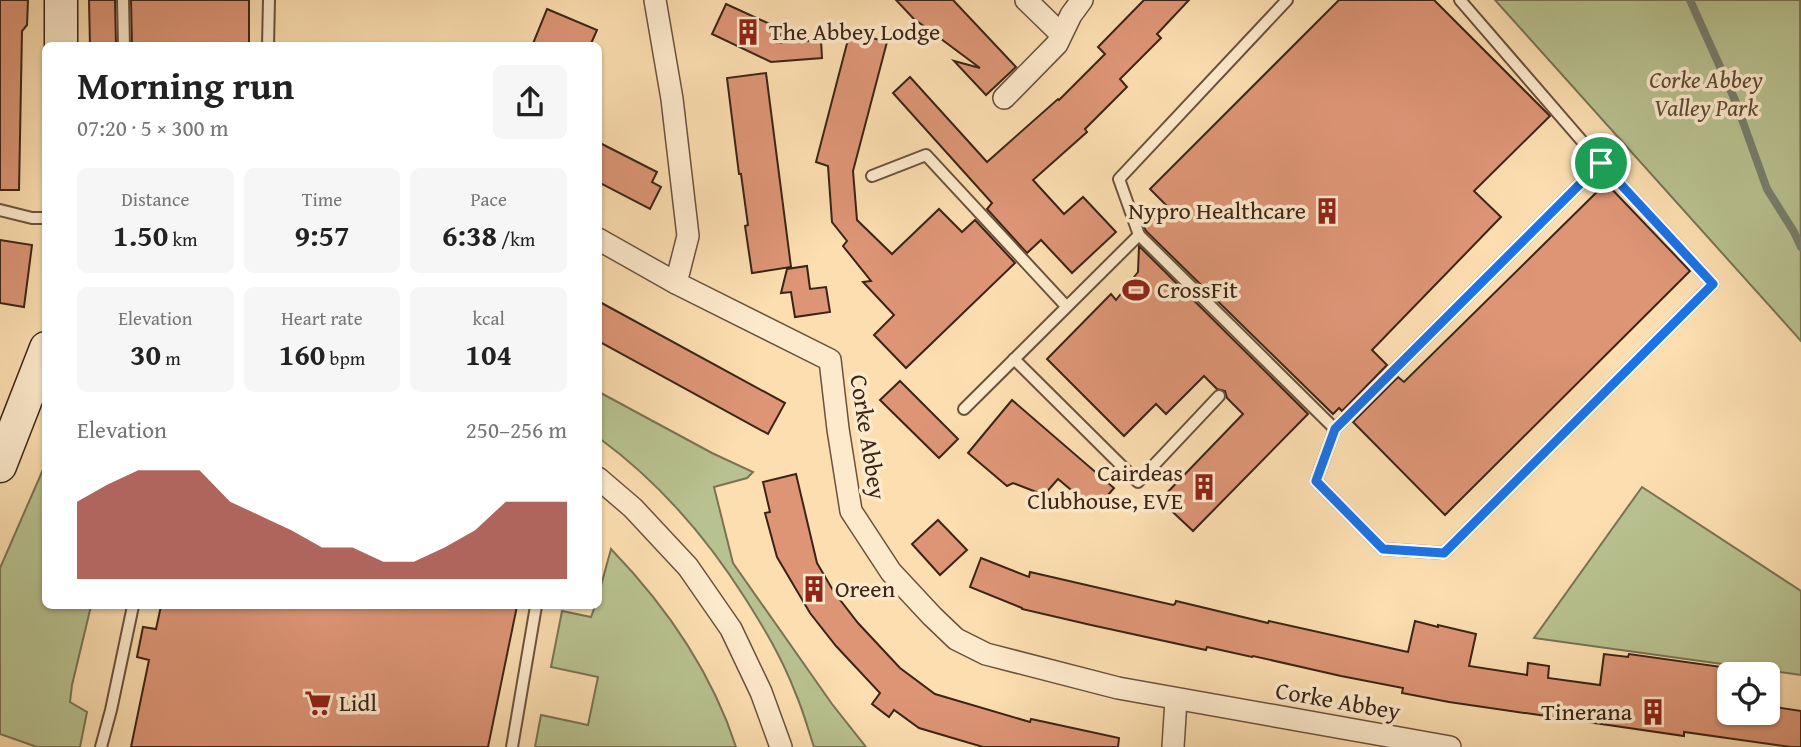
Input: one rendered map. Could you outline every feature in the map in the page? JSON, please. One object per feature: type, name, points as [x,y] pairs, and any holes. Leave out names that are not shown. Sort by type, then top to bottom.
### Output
[{"type":"main road","points":[[61,0],[61,42]]},
{"type":"main road","points":[[0,466],[42,358]]},
{"type":"street","points":[[655,0],[672,99],[688,236],[676,283]]},
{"type":"street","points":[[1026,0],[1061,34]]},
{"type":"street","points":[[1004,98],[1057,44],[1082,0]]},
{"type":"street","name":"Corke Abbey","points":[[602,241],[676,283],[830,360],[851,511],[891,572],[956,639],[986,654],[1065,676],[1176,699],[1450,747]]},
{"type":"street","points":[[602,482],[633,509],[688,567],[731,629],[761,692],[781,747]]},
{"type":"street","points":[[1173,747],[1176,699]]},
{"type":"lane","points":[[123,0],[124,42]]},
{"type":"lane","points":[[268,42],[269,0]]},
{"type":"lane","points":[[1287,0],[1119,179],[1139,234],[1335,429]]},
{"type":"lane","points":[[1460,0],[1601,163],[1713,284],[1444,553],[1383,549],[1316,481],[1335,429],[1601,163]]},
{"type":"lane","points":[[872,176],[926,155],[1066,306]]},
{"type":"lane","points":[[0,209],[42,218]]},
{"type":"lane","points":[[964,409],[1139,234]]},
{"type":"lane","points":[[1014,359],[1138,482],[1219,396]]},
{"type":"lane","points":[[101,747],[132,609]]},
{"type":"lane","points":[[512,747],[535,609]]},
{"type":"green space","name":"Corke Abbey Valley Park","points":[[1495,0],[1800,0],[1801,341]]},
{"type":"green space","points":[[602,394],[753,472],[747,478],[714,487],[733,563],[832,704],[866,747],[814,747],[784,667],[730,575],[680,511],[602,440]]},
{"type":"green space","points":[[42,472],[42,609],[90,609],[70,702],[87,712],[80,747],[37,747],[0,734],[0,568]]},
{"type":"green space","points":[[1642,487],[1801,591],[1801,675],[1780,672],[1780,662],[1717,663],[1534,638]]},
{"type":"green space","points":[[611,549],[650,593],[685,641],[714,693],[736,747],[535,747],[541,715],[588,725],[598,677],[551,667],[562,611],[591,617],[594,609],[602,609],[602,582]]},
{"type":"building","points":[[0,0],[28,0],[27,25],[22,31],[19,190],[0,190]]},
{"type":"building","points":[[89,0],[115,0],[116,42],[90,42]]},
{"type":"building","points":[[131,0],[249,0],[249,42],[132,42]]},
{"type":"building","points":[[896,0],[953,0],[1016,67],[986,95],[954,61],[980,68],[913,18]]},
{"type":"building","points":[[1144,0],[1189,0],[1157,34],[1161,38],[1120,79],[1127,87],[1085,129],[1087,132],[1033,180],[1064,214],[1083,197],[1116,232],[1072,273],[1041,240],[1027,253],[987,209],[992,203],[893,93],[910,77],[987,162],[1059,100],[1105,54],[1098,47]]},
{"type":"building","name":"Nypro Healthcare","points":[[1339,0],[1434,0],[1550,116],[1474,191],[1501,217],[1372,350],[1387,365],[1342,411],[1339,408],[1333,414],[1144,227],[1166,205],[1150,189]]},
{"type":"building","name":"The Abbey Lodge","points":[[726,4],[783,30],[777,43],[821,40],[822,58],[771,62],[712,34]]},
{"type":"building","points":[[547,9],[597,30],[592,42],[534,42]]},
{"type":"building","points":[[850,32],[887,42],[853,171],[857,220],[892,254],[939,209],[962,232],[975,220],[1015,263],[906,368],[874,335],[894,315],[863,282],[871,281],[843,246],[847,241],[832,222],[828,166],[816,162]]},
{"type":"building","points":[[766,73],[791,267],[752,273],[745,226],[748,225],[727,78]]},
{"type":"building","points":[[602,144],[657,172],[652,182],[661,187],[650,209],[602,184]]},
{"type":"building","points":[[1606,183],[1690,271],[1445,515],[1353,422],[1398,377],[1404,382]]},
{"type":"building","points":[[0,240],[32,245],[24,307],[0,303]]},
{"type":"building","points":[[1139,246],[1308,414],[1193,531],[1160,500],[1243,414],[1227,398],[1225,391],[1217,389],[1204,376],[1166,414],[1156,404],[1124,436],[1047,359],[1111,294],[1116,300],[1138,272]]},
{"type":"building","points":[[807,266],[810,289],[826,287],[830,312],[795,317],[791,292],[781,293],[787,269]]},
{"type":"building","points":[[602,303],[785,403],[768,434],[602,343]]},
{"type":"building","points":[[900,381],[958,439],[939,458],[880,400]]},
{"type":"building","points":[[1012,400],[1114,488],[1095,510],[1058,479],[1044,495],[1013,483],[1007,486],[968,453]]},
{"type":"building","points":[[796,474],[817,563],[834,592],[858,623],[900,668],[935,694],[1030,722],[1031,719],[1119,738],[1118,747],[983,747],[919,728],[894,710],[889,717],[872,704],[880,693],[836,646],[810,613],[777,557],[765,513],[770,512],[763,482]]},
{"type":"building","points":[[938,520],[967,550],[940,575],[912,544]]},
{"type":"building","points":[[981,558],[1029,577],[1030,572],[1173,605],[1176,601],[1408,652],[1415,621],[1476,634],[1469,666],[1527,675],[1528,663],[1549,666],[1548,678],[1600,685],[1604,654],[1628,657],[1629,654],[1717,666],[1717,725],[1780,725],[1780,708],[1801,711],[1801,747],[1684,732],[1684,736],[1402,693],[1403,688],[1207,647],[1206,650],[1022,609],[970,587]]},
{"type":"building","name":"Lidl","points":[[160,609],[516,609],[488,747],[131,747],[149,660],[137,657],[143,627],[156,629]]},
{"type":"waterway","points":[[1690,0],[1735,100],[1767,189],[1801,247]]},
{"type":"place","name":"The Abbey Lodge","points":[[748,32]]},
{"type":"place","name":"Nypro Healthcare","points":[[1327,211]]},
{"type":"place","name":"CrossFit","points":[[1136,290]]},
{"type":"place","name":"Cairdeas Clubhouse, EVE","points":[[1204,487]]},
{"type":"place","name":"Oreen","points":[[814,589]]},
{"type":"place","name":"Lidl","points":[[318,703]]},
{"type":"place","name":"Tinerana","points":[[1653,712]]},
{"type":"route","points":[[1601,163],[1713,284],[1444,553],[1383,549],[1316,481],[1335,429],[1601,163]]}]
